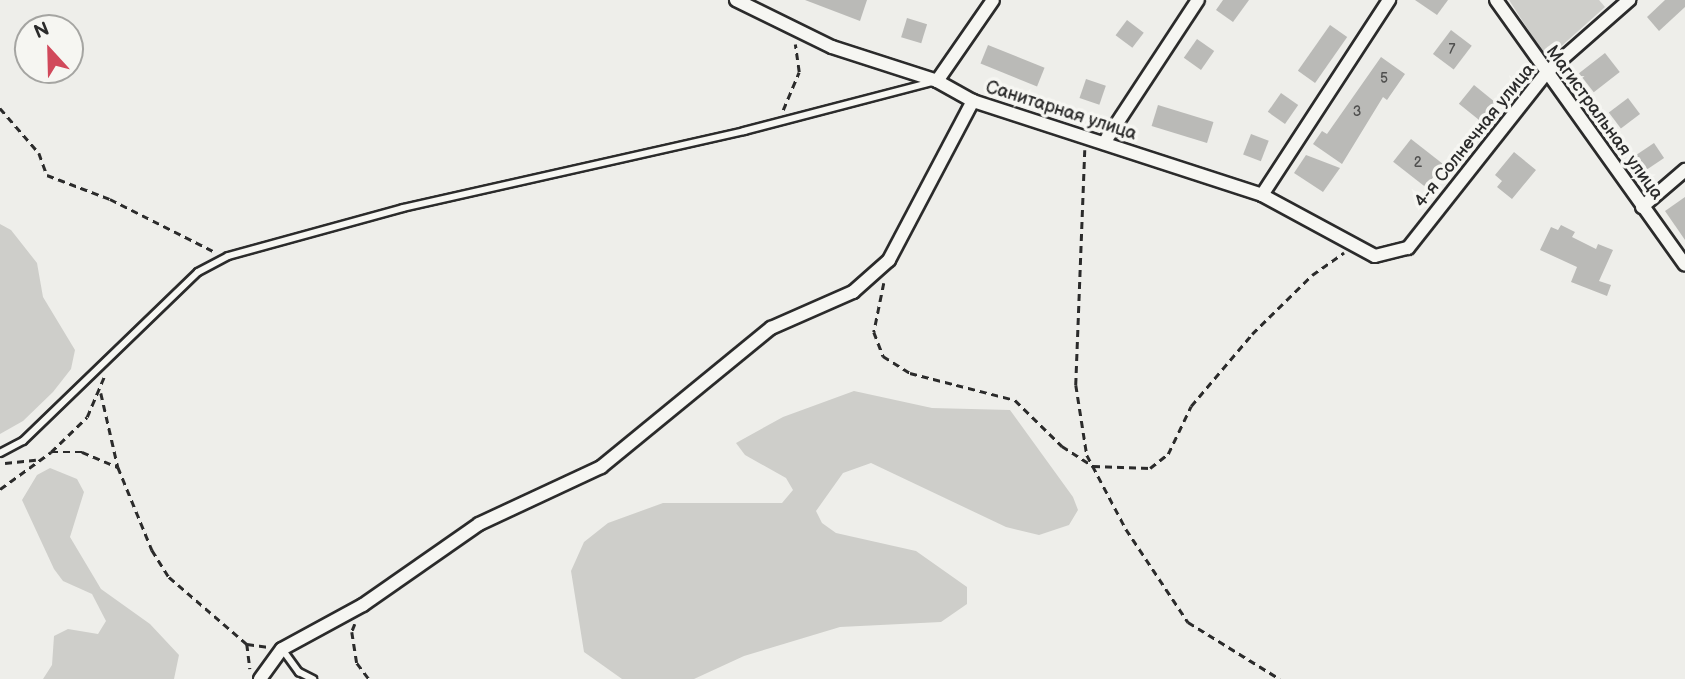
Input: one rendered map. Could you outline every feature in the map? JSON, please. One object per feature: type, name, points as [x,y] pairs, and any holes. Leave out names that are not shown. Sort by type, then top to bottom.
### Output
[{"type":"street","name":"Санитарная улица","points":[[736,0],[763,5],[858,57],[937,81],[973,101],[1262,195],[1375,256]]},
{"type":"street","points":[[937,81],[993,0]]},
{"type":"street","points":[[1104,143],[1198,0]]},
{"type":"street","points":[[1262,195],[1389,0]]},
{"type":"street","name":"Магистральная улица","points":[[1496,0],[1546,74],[1685,265]]},
{"type":"street","name":"4-я Солнечная улица","points":[[1375,256],[1408,248],[1546,74],[1629,0]]},
{"type":"street","points":[[260,679],[282,649],[363,605],[479,524],[601,467],[771,328],[853,292],[890,260],[973,101]]},
{"type":"street","points":[[1642,207],[1685,170]]},
{"type":"lane","points":[[0,453],[23,441],[198,272],[228,256],[403,208],[744,131],[937,81]]},
{"type":"lane","points":[[282,649],[299,672],[313,679]]},
{"type":"path","points":[[778,115],[792,95],[799,72],[795,45],[789,36]]},
{"type":"path","points":[[0,108],[39,153],[47,176],[110,199],[228,256]]},
{"type":"path","points":[[1088,138],[1083,159],[1076,385],[1093,466],[1126,530],[1188,622],[1280,679]]},
{"type":"path","points":[[890,260],[874,332],[883,356],[910,373],[1015,400],[1062,446],[1093,466],[1150,468],[1168,454],[1191,406],[1252,334],[1312,275],[1355,246]]},
{"type":"path","points":[[0,489],[36,460],[51,452],[87,417],[101,393],[108,357]]},
{"type":"path","points":[[101,393],[118,467],[152,550],[169,577],[247,644],[282,649]]},
{"type":"path","points":[[51,452],[82,452],[118,467]]},
{"type":"path","points":[[0,463],[36,460]]},
{"type":"path","points":[[363,605],[352,632],[357,663],[369,679]]},
{"type":"path","points":[[247,644],[251,679]]},
{"type":"shaded area","points":[[1509,0],[1599,0],[1605,7],[1547,59]]},
{"type":"shaded area","points":[[0,224],[11,230],[37,263],[43,297],[75,350],[71,369],[53,392],[23,421],[0,434]]},
{"type":"shaded area","points":[[854,391],[932,408],[1010,410],[1073,497],[1078,510],[1069,525],[1039,535],[1006,527],[871,463],[843,473],[816,511],[822,523],[836,533],[916,551],[967,587],[967,604],[941,622],[840,627],[744,656],[694,679],[622,679],[584,652],[571,571],[584,542],[608,523],[663,503],[782,503],[793,490],[786,478],[745,455],[736,443],[783,417]]},
{"type":"shaded area","points":[[50,468],[77,479],[84,492],[70,537],[101,589],[150,624],[179,655],[174,679],[43,679],[52,665],[54,636],[68,629],[98,634],[106,621],[92,594],[63,581],[54,569],[22,500],[37,475]]},
{"type":"building","points":[[805,0],[867,0],[860,21]]},
{"type":"building","points":[[1223,0],[1249,0],[1233,22],[1216,10]]},
{"type":"building","points":[[1415,0],[1448,0],[1437,15]]},
{"type":"building","points":[[1665,0],[1685,0],[1685,7],[1659,31],[1647,17]]},
{"type":"building","points":[[907,18],[927,24],[921,43],[901,37]]},
{"type":"building","points":[[1127,20],[1144,33],[1132,48],[1116,35]]},
{"type":"building","points":[[1330,25],[1347,37],[1315,83],[1298,71]]},
{"type":"building","points":[[1451,30],[1472,46],[1454,70],[1433,54]]},
{"type":"building","points":[[1197,39],[1214,51],[1201,70],[1184,58]]},
{"type":"building","points":[[988,45],[1045,68],[1037,86],[981,64]]},
{"type":"building","points":[[1605,53],[1620,72],[1594,92],[1579,73]]},
{"type":"building","points":[[1381,57],[1405,74],[1387,100],[1383,97],[1342,164],[1313,144],[1322,131],[1327,134]]},
{"type":"building","points":[[1086,79],[1106,86],[1099,105],[1079,98]]},
{"type":"building","points":[[1474,85],[1499,105],[1484,124],[1459,104]]},
{"type":"building","points":[[1281,93],[1298,105],[1285,124],[1268,112]]},
{"type":"building","points":[[1628,98],[1640,114],[1621,128],[1609,112]]},
{"type":"building","points":[[1158,105],[1213,122],[1207,143],[1152,126]]},
{"type":"building","points":[[1251,134],[1269,141],[1261,161],[1243,155]]},
{"type":"building","points":[[1411,139],[1443,164],[1425,187],[1393,162]]},
{"type":"building","points":[[1654,143],[1664,158],[1646,170],[1636,155]]},
{"type":"building","points":[[1514,152],[1536,170],[1512,199],[1497,187],[1502,181],[1495,175]]},
{"type":"building","points":[[1306,155],[1340,168],[1323,192],[1294,173]]},
{"type":"building","points":[[1685,197],[1685,240],[1665,211]]},
{"type":"building","points":[[1561,225],[1575,232],[1572,237],[1596,249],[1598,244],[1613,250],[1599,281],[1611,285],[1607,296],[1571,282],[1577,267],[1540,250],[1551,227],[1558,230]]}]
